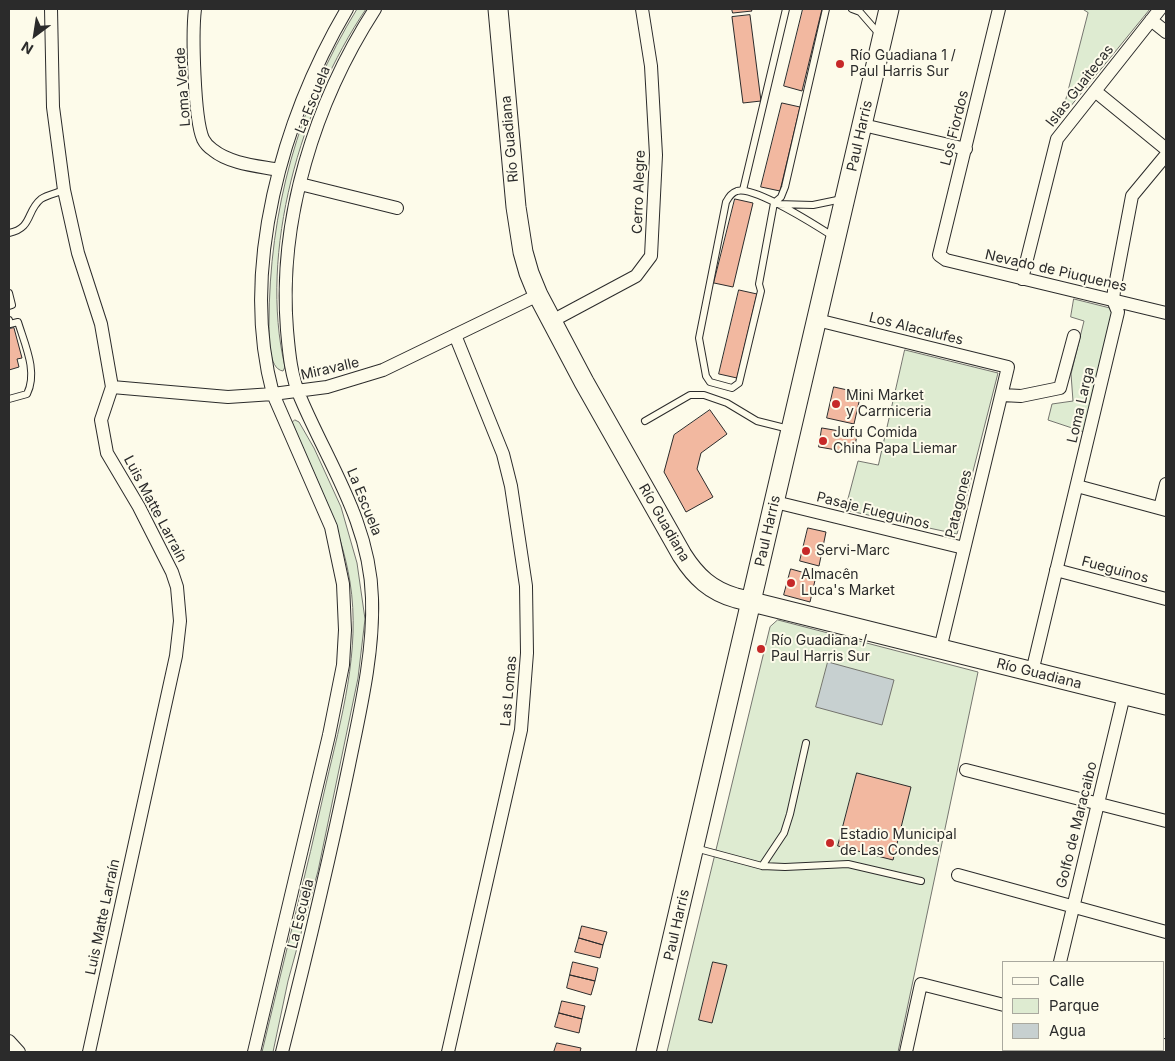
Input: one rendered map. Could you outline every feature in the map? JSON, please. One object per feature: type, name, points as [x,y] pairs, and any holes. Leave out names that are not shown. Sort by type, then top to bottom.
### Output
[{"type":"street","name":"Luis Matte Larraín","points":[[51,9],[53,107],[64,190],[78,253],[101,324],[112,387],[101,420],[107,453],[166,558],[176,588],[180,621],[176,656],[89,1052]]},
{"type":"street","name":"Loma Verde","points":[[195,9],[195,82],[200,126],[204,140],[214,151],[231,159],[279,170]]},
{"type":"street","name":"La Escuela","points":[[254,1052],[329,735],[343,665],[345,630],[343,584],[331,528],[273,394],[264,346],[262,294],[267,234],[279,170],[296,112],[347,9]]},
{"type":"street","name":"La Escuela","points":[[282,1052],[326,877],[354,739],[372,618],[371,577],[357,518],[298,391],[289,350],[284,293],[288,238],[300,184],[315,132],[331,90],[374,9]]},
{"type":"street","name":"Río Guadiana","points":[[498,9],[519,229],[527,266],[538,296],[584,382],[690,568],[700,580],[712,588],[752,602],[1166,705]]},
{"type":"street","name":"Cerro Alegre","points":[[552,321],[636,276],[651,256],[656,155],[650,66],[642,9]]},
{"type":"street","name":"Paul Harris","points":[[646,1052],[890,9]]},
{"type":"street","name":"Los Fiordos","points":[[940,255],[999,9]]},
{"type":"street","name":"Islas Guaitecas","points":[[1022,280],[1057,139],[1160,9]]},
{"type":"street","points":[[1151,20],[1166,32]]},
{"type":"street","points":[[1095,90],[1166,149]]},
{"type":"street","points":[[863,125],[966,148]]},
{"type":"street","name":"Loma Larga","points":[[1032,672],[1118,312],[1113,300],[1132,196],[1166,155]]},
{"type":"street","points":[[300,184],[398,208]]},
{"type":"street","name":"Nevado de Piuquenes","points":[[940,255],[946,260],[1022,280],[1166,313]]},
{"type":"street","name":"Miravalle","points":[[112,387],[228,397],[298,391],[350,381],[383,370],[538,296]]},
{"type":"street","name":"Los Alacalufes","points":[[817,320],[1008,367]]},
{"type":"street","name":"Las Lomas","points":[[448,1052],[521,730],[527,653],[524,569],[511,486],[503,454],[455,336]]},
{"type":"street","points":[[1002,395],[1021,396],[1060,388],[1074,336]]},
{"type":"street","name":"Patagones","points":[[940,649],[1008,367]]},
{"type":"street","points":[[1077,486],[1163,509],[1166,484]]},
{"type":"street","name":"Pasaje Fueguinos","points":[[775,502],[964,548]]},
{"type":"street","name":"Fueguinos","points":[[1056,570],[1166,599]]},
{"type":"street","name":"Golfo de Maracaibo","points":[[1060,961],[1124,695]]},
{"type":"street","points":[[966,770],[1166,821]]},
{"type":"street","points":[[958,875],[1166,932]]},
{"type":"street","points":[[906,1052],[921,984],[1002,1004]]},
{"type":"lane","points":[[743,190],[786,9]]},
{"type":"lane","points":[[826,9],[785,188],[781,197],[774,204],[759,284],[761,292],[739,383],[732,388],[710,382],[706,376],[699,338],[726,202],[734,191],[743,190],[774,204],[797,214],[836,238]]},
{"type":"lane","points":[[852,9],[860,12],[872,24],[882,39]]},
{"type":"lane","points":[[9,233],[20,229],[28,222],[41,199],[64,190]]},
{"type":"lane","points":[[774,204],[813,204],[846,198]]},
{"type":"lane","points":[[9,292],[12,305],[9,306]]},
{"type":"lane","points":[[9,320],[10,324],[18,322],[32,372],[33,384],[27,394],[9,400]]},
{"type":"lane","points":[[645,421],[690,394],[704,395],[727,403],[757,421],[791,430]]},
{"type":"lane","points":[[762,866],[784,833],[806,743]]},
{"type":"lane","points":[[695,848],[762,866],[785,867],[848,864],[922,881]]},
{"type":"green space","points":[[357,9],[366,9],[343,47],[322,89],[305,134],[291,181],[282,229],[277,276],[278,323],[285,367],[283,371],[274,364],[269,344],[270,282],[281,200],[303,121],[318,83],[336,45]]},
{"type":"green space","points":[[1083,9],[1150,9],[1061,118],[1088,13]]},
{"type":"green space","points":[[1074,299],[1114,309],[1084,432],[1048,420],[1052,404],[1073,401],[1071,374],[1084,321],[1071,317]]},
{"type":"green space","points":[[905,350],[998,373],[957,534],[845,510],[858,461],[878,465]]},
{"type":"green space","points":[[295,420],[299,422],[314,448],[341,507],[357,563],[365,619],[358,678],[318,871],[288,981],[273,1052],[262,1052],[343,709],[348,684],[353,633],[353,608],[346,561],[326,501],[291,424]]},
{"type":"green space","name":"Estadio Municipal de Las Condes","points":[[778,620],[978,672],[898,1052],[667,1052],[770,627]]},
{"type":"water","points":[[828,662],[894,680],[882,725],[816,707]]},
{"type":"building","points":[[732,9],[751,9],[752,11],[733,13]]},
{"type":"building","points":[[803,9],[822,9],[802,91],[784,86]]},
{"type":"building","points":[[750,15],[761,101],[743,103],[732,17]]},
{"type":"building","points":[[782,103],[800,107],[780,191],[761,187]]},
{"type":"building","points":[[735,199],[753,203],[733,287],[714,283]]},
{"type":"building","points":[[739,290],[757,294],[737,378],[719,374]]},
{"type":"building","points":[[14,328],[22,358],[17,359],[19,367],[9,370],[9,329]]},
{"type":"building","points":[[834,387],[861,393],[854,424],[827,418]]},
{"type":"building","points":[[710,410],[727,434],[701,453],[697,469],[713,497],[686,512],[664,472],[674,435]]},
{"type":"building","points":[[822,428],[857,434],[854,453],[819,447]]},
{"type":"building","points":[[808,528],[826,532],[819,566],[800,561]]},
{"type":"building","points":[[791,569],[816,576],[810,602],[784,595]]},
{"type":"building","points":[[857,773],[911,787],[893,860],[838,846]]},
{"type":"building","points":[[582,926],[607,932],[603,945],[579,938]]},
{"type":"building","points":[[579,938],[603,945],[600,958],[575,952]]},
{"type":"building","points":[[573,962],[598,968],[595,981],[570,975]]},
{"type":"building","points":[[713,962],[727,965],[712,1023],[699,1020]]},
{"type":"building","points":[[570,975],[595,981],[591,995],[567,988]]},
{"type":"building","points":[[562,1001],[585,1006],[582,1019],[559,1013]]},
{"type":"building","points":[[559,1013],[582,1019],[579,1033],[555,1027]]},
{"type":"building","points":[[557,1043],[581,1048],[580,1052],[554,1052]]},
{"type":"place","name":"Río Guadiana 1 / Paul Harris Sur","points":[[840,64]]},
{"type":"place","name":"Mini Market y Carrniceria","points":[[836,404]]},
{"type":"place","name":"Jufu Comida China Papa Liemar","points":[[823,441]]},
{"type":"place","name":"Servi-Marc","points":[[806,551]]},
{"type":"place","name":"Almacên Luca's Market","points":[[791,583]]},
{"type":"place","name":"Río Guadiana / Paul Harris Sur","points":[[761,649]]},
{"type":"place","name":"Estadio Municipal de Las Condes","points":[[830,843]]}]
